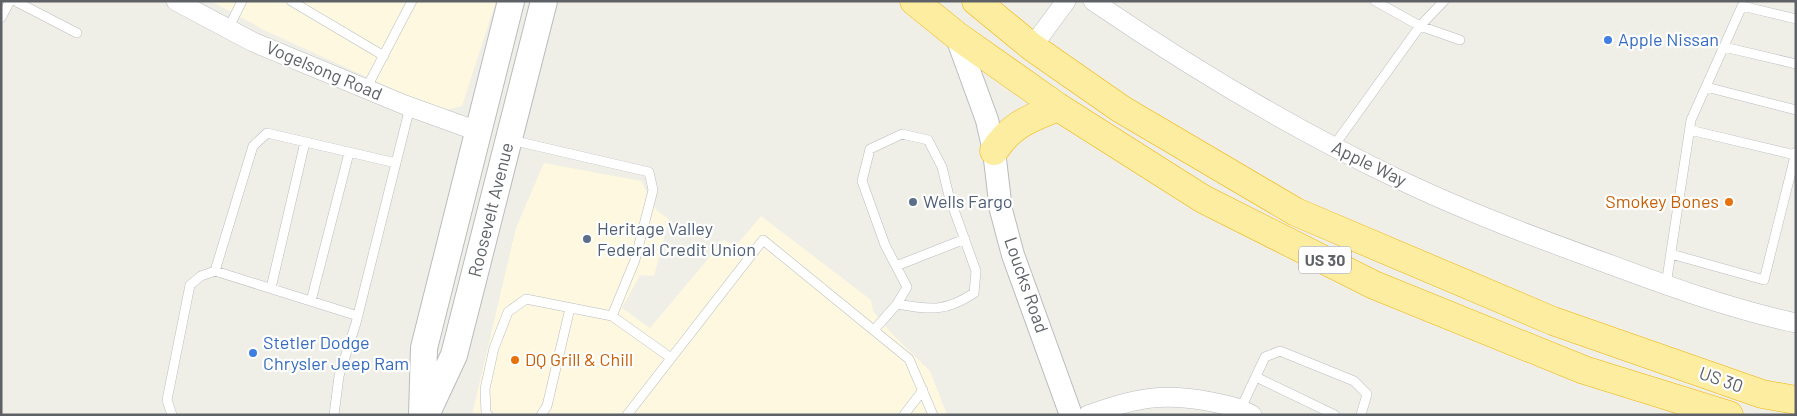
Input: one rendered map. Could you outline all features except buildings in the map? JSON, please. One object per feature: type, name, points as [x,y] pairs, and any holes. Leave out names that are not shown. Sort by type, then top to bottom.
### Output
[{"type":"highway","name":"US 30","points":[[914,1],[956,35],[1058,107],[1202,198],[1374,285],[1584,370],[1729,415]]},
{"type":"highway","name":"US 30","points":[[976,1],[1032,47],[1121,109],[1296,212],[1553,321],[1762,394],[1796,400]]},
{"type":"highway","points":[[994,151],[1005,136],[1024,120],[1058,107]]},
{"type":"main road","name":"Roosevelt Avenue","points":[[422,415],[424,348],[511,1]]},
{"type":"main road","name":"Roosevelt Avenue","points":[[426,415],[454,355],[544,1]]},
{"type":"main road","points":[[462,325],[458,288],[489,157],[487,136],[477,131]]},
{"type":"street","points":[[1032,47],[1066,1]]},
{"type":"street","name":"Apple Way","points":[[1093,1],[1208,76],[1333,147],[1401,181],[1518,231],[1666,285],[1765,317],[1796,323]]},
{"type":"street","name":"Vogelsong Road","points":[[187,4],[253,42],[410,107],[477,131]]},
{"type":"street","name":"Loucks Road","points":[[956,35],[987,120],[994,151],[1001,210],[1013,255],[1071,415]]},
{"type":"street","points":[[1088,415],[1148,397],[1184,396],[1246,411]]},
{"type":"lane","points":[[1,18],[10,1]]},
{"type":"lane","points":[[15,1],[77,33]]},
{"type":"lane","points":[[228,29],[242,1]]},
{"type":"lane","points":[[291,1],[384,56]]},
{"type":"lane","points":[[366,89],[412,1]]},
{"type":"lane","points":[[1375,1],[1420,26],[1460,40]]},
{"type":"lane","points":[[1333,147],[1420,26],[1444,1]]},
{"type":"lane","points":[[1666,285],[1691,120],[1742,6],[1796,20]]},
{"type":"lane","points":[[1724,47],[1796,64]]},
{"type":"lane","points":[[1706,87],[1796,110]]},
{"type":"lane","points":[[334,415],[339,376],[358,316],[410,107]]},
{"type":"lane","points":[[1671,254],[1764,280],[1795,154],[1690,130]]},
{"type":"lane","points":[[215,271],[253,146],[266,133],[396,163]]},
{"type":"lane","points":[[874,330],[897,304],[907,287],[886,245],[862,181],[870,148],[902,134],[928,140],[942,167],[949,196],[976,271],[974,293],[956,305],[927,309],[897,304]]},
{"type":"lane","points":[[509,140],[649,172],[653,190],[635,260],[612,316]]},
{"type":"lane","points":[[271,288],[305,142]]},
{"type":"lane","points":[[311,301],[349,153]]},
{"type":"lane","points":[[896,266],[965,239]]},
{"type":"lane","points":[[627,415],[763,240],[909,359],[933,415]]},
{"type":"lane","points":[[172,415],[167,400],[190,285],[201,276],[215,271],[358,316]]},
{"type":"lane","points":[[488,415],[486,413],[485,389],[494,348],[508,312],[526,299],[612,316],[671,358]]},
{"type":"lane","points":[[541,415],[547,406],[570,308]]},
{"type":"lane","points":[[1246,411],[1256,377],[1265,357],[1280,351],[1354,381],[1367,394],[1361,415]]},
{"type":"lane","points":[[1256,377],[1335,415]]},
{"type":"lane","points":[[904,415],[923,390]]},
{"type":"shaded area","points":[[211,1],[496,1],[462,106],[441,111],[264,30]]},
{"type":"shaded area","points":[[544,163],[641,181],[657,211],[669,219],[654,276],[640,275],[622,308],[650,328],[724,240],[735,247],[761,216],[871,300],[873,311],[892,334],[930,371],[947,415],[472,415],[516,228]]},
{"type":"place","name":"Apple Nissan","points":[[1608,40]]},
{"type":"place","name":"Wells Fargo","points":[[913,202]]},
{"type":"place","name":"Smokey Bones","points":[[1729,202]]},
{"type":"place","name":"Heritage Valley Federal Credit Union","points":[[587,239]]},
{"type":"place","name":"Stetler Dodge Chrysler Jeep Ram","points":[[253,353]]},
{"type":"place","name":"DQ Grill & Chill","points":[[515,360]]}]
